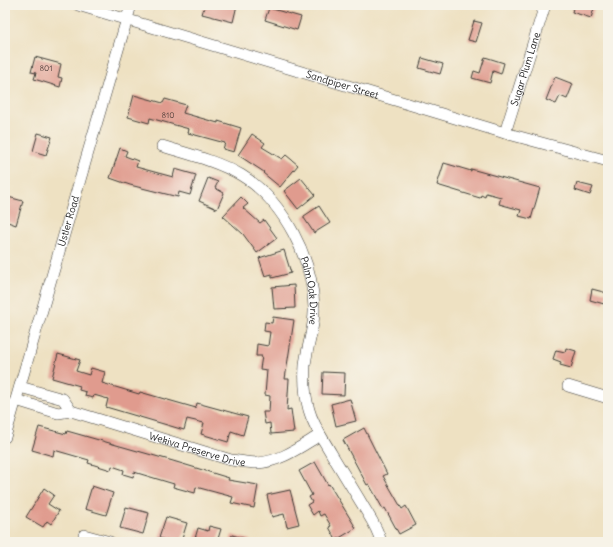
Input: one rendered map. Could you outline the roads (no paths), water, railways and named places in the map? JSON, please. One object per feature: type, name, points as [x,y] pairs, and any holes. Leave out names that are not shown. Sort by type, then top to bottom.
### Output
[{"type":"street","name":"Sandpiper Street","points":[[78,5],[505,133],[608,161]]},
{"type":"street","name":"Ustler Road","points":[[5,437],[131,5]]},
{"type":"street","name":"Sugar Plum Lane","points":[[505,133],[545,5]]},
{"type":"street","name":"Palm Oak Drive","points":[[162,146],[214,162],[241,175],[261,190],[280,212],[296,237],[307,267],[314,308],[312,335],[305,364],[305,385],[309,410],[320,435],[375,525],[381,542]]},
{"type":"street","points":[[568,386],[608,398]]},
{"type":"street","name":"Wekiva Preserve Drive","points":[[20,387],[63,399],[71,411]]},
{"type":"street","points":[[44,408],[48,395]]},
{"type":"street","name":"Wekiva Preserve Drive","points":[[16,400],[58,413],[71,411],[231,460],[255,463],[272,461],[288,454],[320,435]]},
{"type":"street","points":[[84,535],[110,542]]}]
